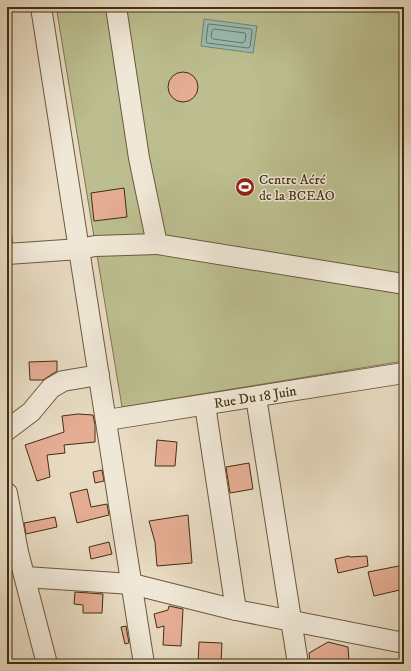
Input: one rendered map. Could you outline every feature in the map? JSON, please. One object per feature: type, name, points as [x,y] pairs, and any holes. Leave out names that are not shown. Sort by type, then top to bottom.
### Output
[{"type":"street","points":[[41,7],[144,664]]},
{"type":"street","points":[[116,7],[139,158],[157,244]]},
{"type":"street","points":[[7,254],[80,249],[95,246],[157,244],[404,284]]},
{"type":"street","points":[[7,430],[31,412],[51,388],[63,381],[99,375]]},
{"type":"street","name":"Rue Du 18 Juin","points":[[106,420],[404,376]]},
{"type":"street","points":[[256,397],[298,664]]},
{"type":"street","points":[[205,405],[236,610]]},
{"type":"street","points":[[7,493],[18,552],[47,664]]},
{"type":"street","points":[[24,577],[132,584],[236,610],[404,643]]},
{"type":"green space","name":"Centre Aéré de la BCEAO","points":[[61,7],[404,7],[404,361],[122,407],[57,12]]},
{"type":"green space","points":[[7,199],[13,245],[7,246]]},
{"type":"water","points":[[204,19],[257,26],[253,53],[201,46]]},
{"type":"building","points":[[183,72],[194,76],[198,87],[194,98],[183,102],[172,98],[168,87],[172,76]]},
{"type":"building","points":[[124,188],[127,217],[94,221],[91,193]]},
{"type":"building","points":[[57,361],[57,371],[43,380],[30,380],[29,362]]},
{"type":"building","points":[[78,414],[93,415],[95,425],[95,442],[64,445],[65,453],[47,455],[50,477],[37,481],[25,445],[64,432],[62,416]]},
{"type":"building","points":[[157,440],[177,442],[175,466],[155,466]]},
{"type":"building","points":[[249,463],[253,489],[230,493],[226,467]]},
{"type":"building","points":[[102,470],[104,481],[95,483],[93,472]]},
{"type":"building","points":[[87,489],[91,507],[107,504],[109,515],[77,523],[70,493]]},
{"type":"building","points":[[188,515],[192,563],[157,566],[155,542],[149,521]]},
{"type":"building","points":[[55,517],[57,527],[26,534],[24,523]]},
{"type":"building","points":[[109,542],[112,554],[91,559],[89,547]]},
{"type":"building","points":[[349,556],[367,556],[368,566],[338,573],[335,559]]},
{"type":"building","points":[[404,565],[404,589],[374,596],[368,572]]},
{"type":"building","points":[[75,592],[103,594],[102,613],[83,613],[83,605],[74,604]]},
{"type":"building","points":[[169,606],[183,609],[181,646],[163,645],[164,626],[157,628],[154,614],[168,610]]},
{"type":"building","points":[[126,626],[129,643],[125,644],[121,627]]},
{"type":"building","points":[[199,642],[222,643],[221,664],[198,664]]},
{"type":"building","points":[[328,642],[348,647],[349,661],[343,664],[310,664],[309,653]]},
{"type":"place","name":"Centre Aéré de la BCEAO","points":[[245,187]]}]
